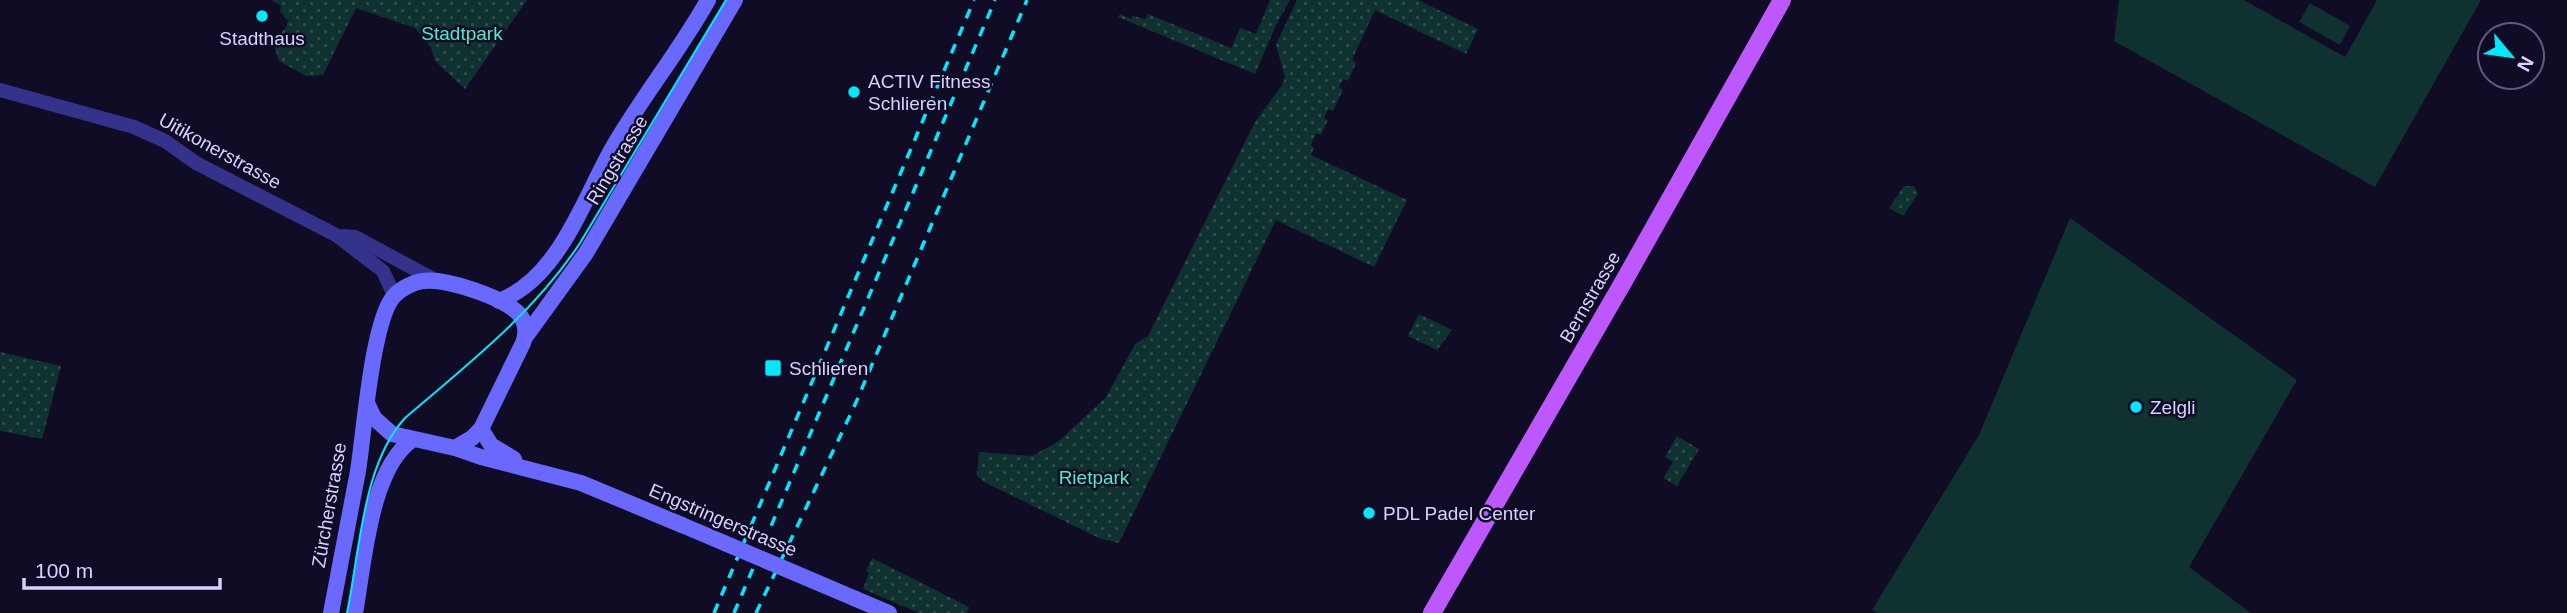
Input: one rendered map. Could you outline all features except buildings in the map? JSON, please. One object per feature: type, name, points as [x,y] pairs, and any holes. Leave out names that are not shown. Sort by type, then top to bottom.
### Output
[{"type":"main road","name":"Ringstrasse","points":[[499,301],[513,296],[539,273],[569,232],[611,151],[708,0]]},
{"type":"main road","name":"Ringstrasse","points":[[481,429],[526,336],[586,253],[735,0]]},
{"type":"main road","name":"Bernstrasse","points":[[1432,613],[1604,316],[1782,0]]},
{"type":"main road","points":[[394,295],[421,281],[437,281],[499,301],[521,316],[526,336]]},
{"type":"main road","name":"Zürcherstrasse","points":[[331,613],[358,469],[380,329],[387,306],[394,295]]},
{"type":"main road","points":[[367,403],[374,418],[385,429],[412,440],[455,447],[472,438],[481,429]]},
{"type":"main road","name":"Engstringerstrasse","points":[[481,429],[498,451],[538,470]]},
{"type":"main road","points":[[355,613],[378,493],[398,451],[412,440]]},
{"type":"main road","name":"Engstringerstrasse","points":[[455,447],[481,457],[581,483],[889,613]]},
{"type":"street","name":"Uitikonerstrasse","points":[[0,90],[150,133],[197,163],[336,234],[383,271],[394,295]]},
{"type":"street","name":"Uitikonerstrasse","points":[[336,234],[355,237],[437,281]]},
{"type":"green space","name":"Stadtpark","points":[[271,0],[527,0],[465,89],[435,61],[431,48],[415,28],[356,8],[323,75],[306,76],[279,61],[273,43],[288,21],[280,11],[281,6]]},
{"type":"green space","points":[[1270,0],[1290,0],[1255,74],[1118,17],[1120,14],[1131,19],[1133,16],[1145,19],[1148,14],[1231,48],[1240,28],[1256,34]]},
{"type":"green space","name":"Rietpark","points":[[1297,0],[1418,0],[1478,29],[1466,54],[1375,10],[1352,60],[1356,63],[1348,81],[1343,79],[1339,87],[1343,90],[1333,111],[1328,109],[1324,118],[1328,120],[1321,135],[1316,133],[1311,145],[1314,148],[1311,155],[1407,200],[1374,267],[1276,220],[1119,543],[1101,539],[986,483],[977,476],[979,452],[1032,456],[1059,441],[1106,397],[1135,344],[1148,336],[1255,122],[1282,85],[1285,78],[1276,44]]},
{"type":"green space","points":[[2119,0],[2244,0],[2345,57],[2377,0],[2481,0],[2375,187],[2114,41]]},
{"type":"green space","points":[[2310,3],[2350,26],[2340,45],[2299,22]]},
{"type":"green space","points":[[1904,186],[1914,186],[1918,194],[1903,216],[1889,208]]},
{"type":"green space","name":"Zelgli","points":[[2070,218],[2297,380],[2189,567],[2251,613],[1877,613],[1872,610],[1979,435]]},
{"type":"green space","points":[[1419,314],[1452,330],[1437,350],[1408,336]]},
{"type":"green space","points":[[0,352],[61,366],[42,439],[0,431]]},
{"type":"green space","points":[[1677,436],[1699,449],[1677,486],[1663,478],[1673,462],[1665,457]]},
{"type":"green space","points":[[872,558],[969,607],[967,613],[919,613],[863,589],[869,573],[866,571]]},
{"type":"tram line","points":[[347,613],[371,484],[391,437],[405,418],[499,337],[562,268],[580,243],[726,0]]},
{"type":"railway","points":[[714,613],[974,0]]},
{"type":"railway","points":[[734,613],[995,0]]},
{"type":"railway","points":[[756,613],[854,407],[1027,0]]},
{"type":"place","name":"Stadthaus","points":[[262,16]]},
{"type":"place","name":"ACTIV Fitness Schlieren","points":[[854,92]]},
{"type":"place","name":"Schlieren","points":[[773,368]]},
{"type":"place","name":"Zelgli","points":[[2136,407]]},
{"type":"place","name":"PDL Padel Center","points":[[1369,513]]}]
